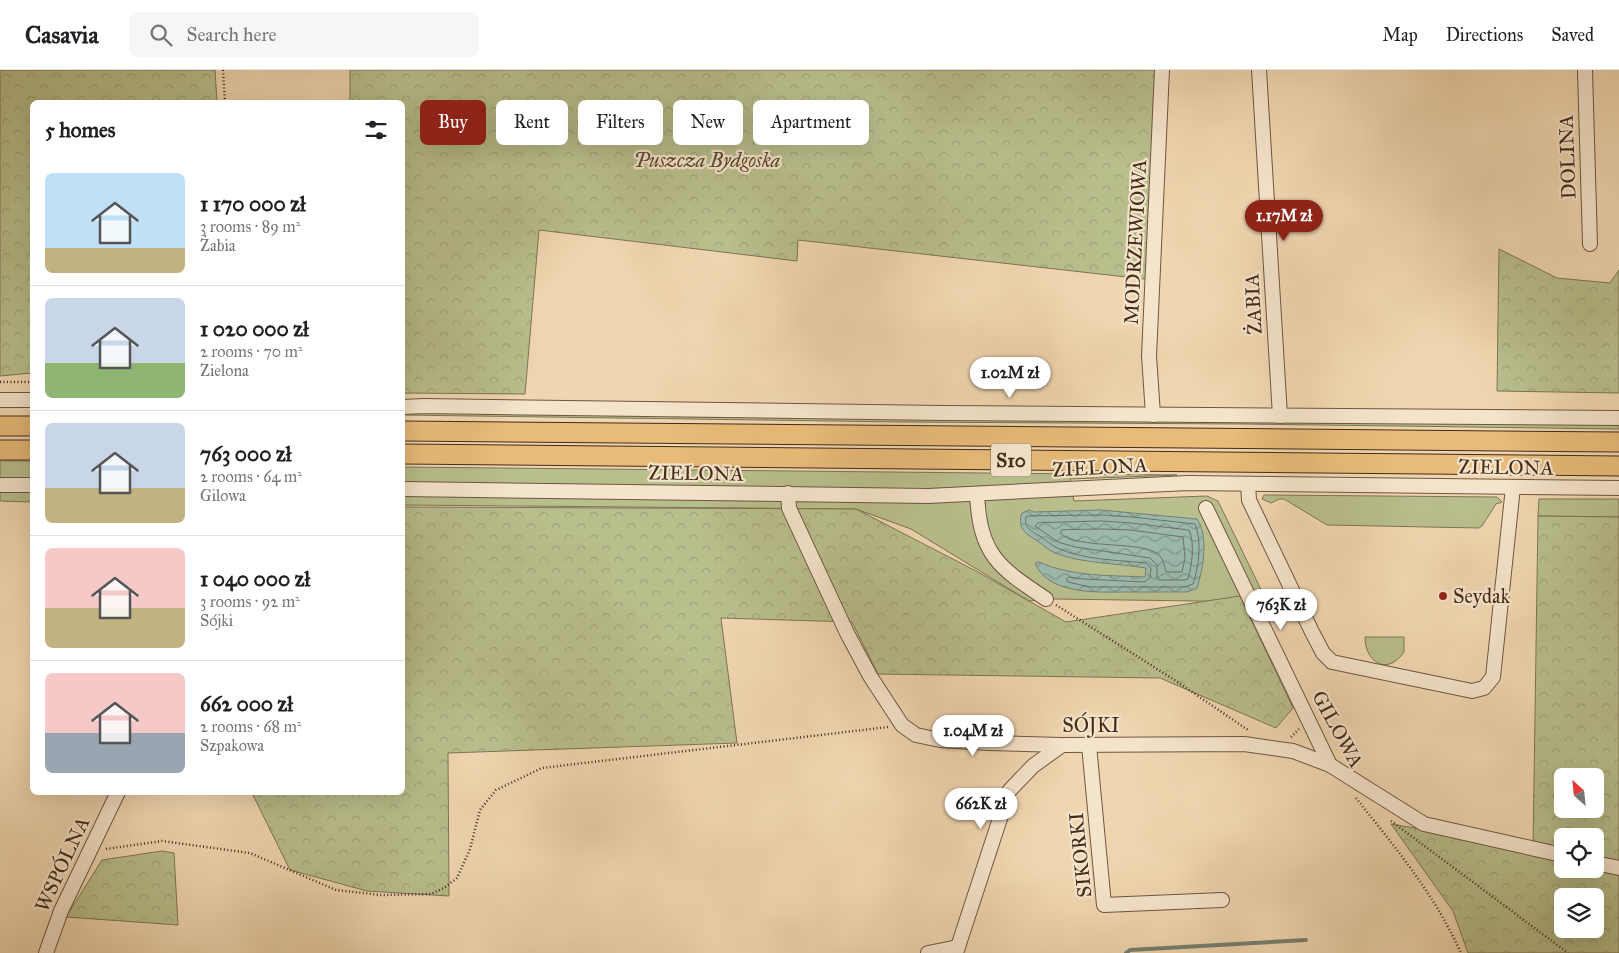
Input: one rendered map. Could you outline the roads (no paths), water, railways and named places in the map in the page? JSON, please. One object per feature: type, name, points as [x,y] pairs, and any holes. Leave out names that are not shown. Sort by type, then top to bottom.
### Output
[{"type":"highway","points":[[0,426],[30,426]]},
{"type":"highway","name":"S10","points":[[405,430],[1619,442]]},
{"type":"highway","points":[[0,450],[30,450]]},
{"type":"highway","name":"S10","points":[[405,454],[1619,466]]},
{"type":"street","name":"MODRZEWIOWA","points":[[1153,415],[1149,356],[1162,70]]},
{"type":"street","name":"ŻABIA","points":[[1259,70],[1280,416]]},
{"type":"street","name":"DOLINA","points":[[1585,70],[1590,244]]},
{"type":"street","points":[[0,400],[30,400]]},
{"type":"street","points":[[405,407],[1619,418]]},
{"type":"street","name":"ZIELONA","points":[[405,489],[928,496],[1188,483],[1619,488]]},
{"type":"street","points":[[1248,484],[1249,500],[1312,632],[1323,652],[1332,662],[1472,691],[1484,688],[1492,677],[1513,487]]},
{"type":"street","points":[[0,485],[30,485]]},
{"type":"street","name":"SÓJKI","points":[[788,493],[790,508],[847,634],[870,676],[902,725],[916,735],[940,740],[1062,745],[1244,744],[1292,750],[1330,765],[1424,824],[1554,853]]},
{"type":"street","points":[[977,494],[982,536],[990,551],[1001,566],[1020,582],[1046,599]]},
{"type":"street","name":"GILOWA","points":[[1206,508],[1330,765]]},
{"type":"street","points":[[928,953],[957,950],[1009,791],[1033,766],[1062,745]]},
{"type":"street","name":"SIKORKI","points":[[1089,745],[1104,905],[1222,900]]},
{"type":"street","name":"WSPÓLNA","points":[[46,953],[61,911],[117,795]]},
{"type":"street","points":[[1604,865],[1619,868]]},
{"type":"water","points":[[1029,510],[1034,512],[1101,510],[1197,519],[1203,534],[1204,553],[1197,588],[1187,592],[1090,592],[1063,587],[1042,574],[1035,563],[1039,562],[1078,573],[1145,577],[1146,568],[1089,561],[1066,557],[1052,552],[1023,530],[1021,526],[1022,513]]},
{"type":"waterway","points":[[1126,953],[1130,950],[1306,940]]},
{"type":"place","name":"Seydak","points":[[1443,596]]},
{"type":"park label","name":"Puszcza Bydgoska","points":[[707,160]]}]
